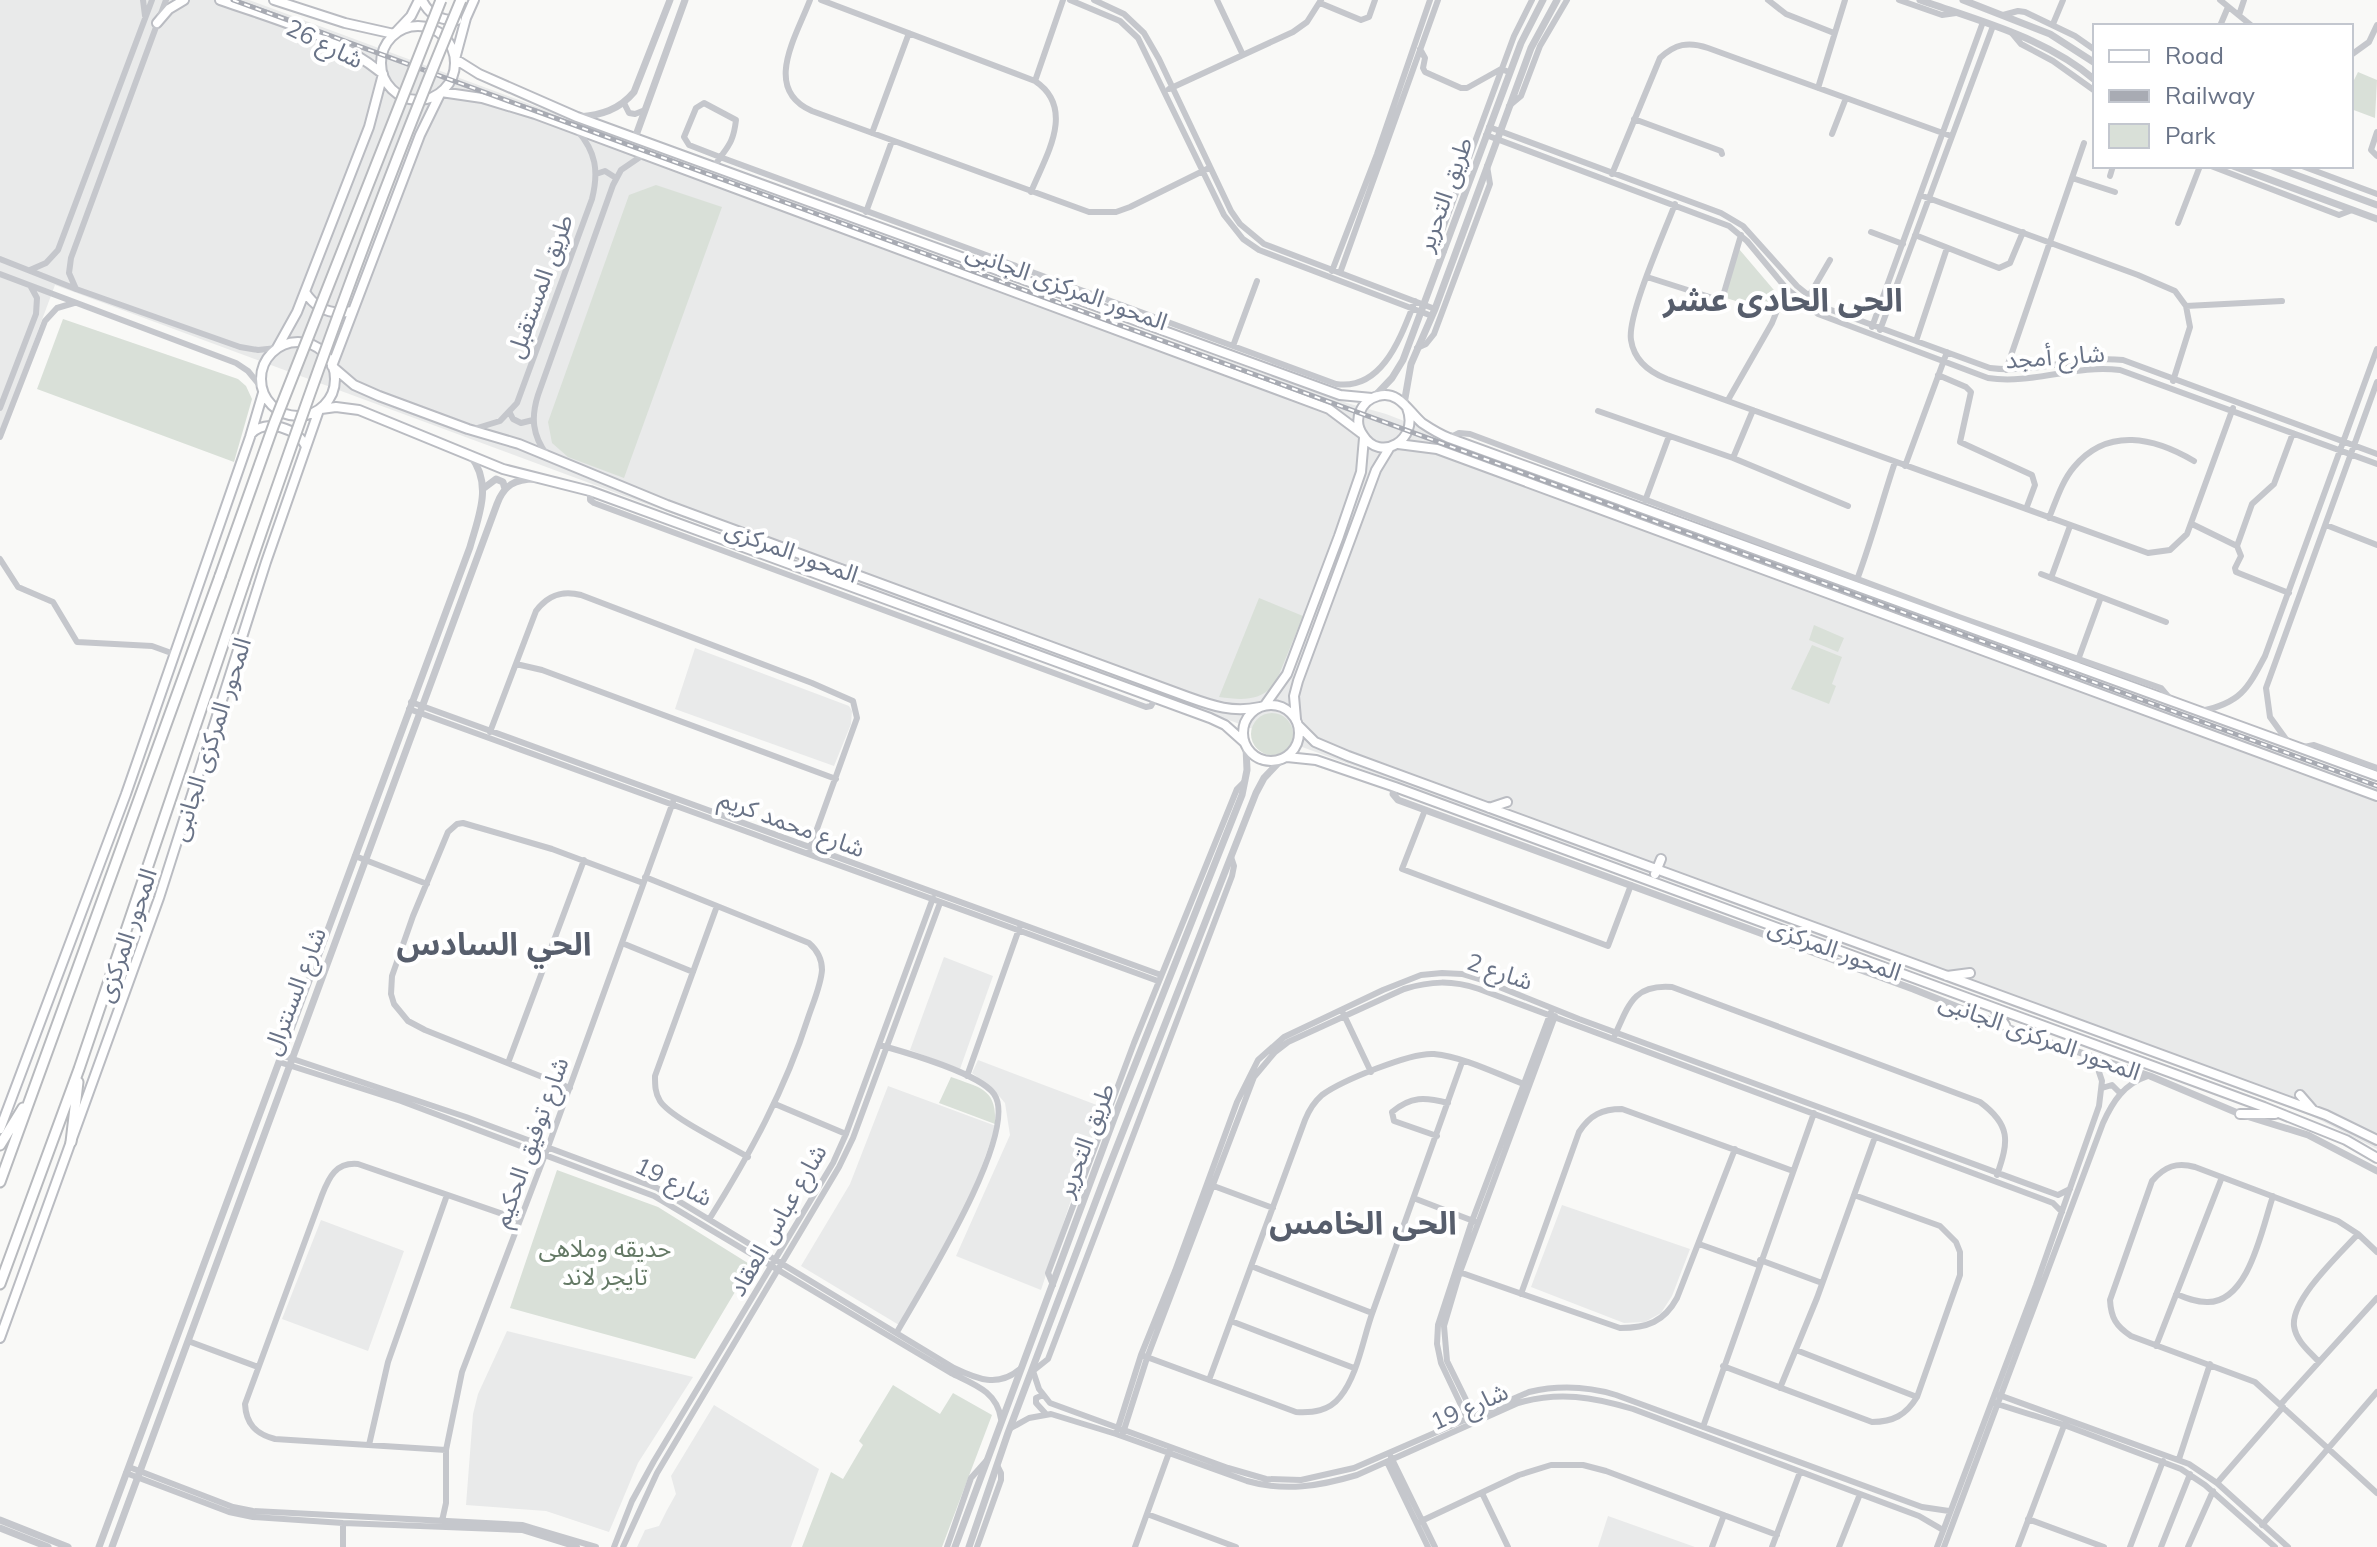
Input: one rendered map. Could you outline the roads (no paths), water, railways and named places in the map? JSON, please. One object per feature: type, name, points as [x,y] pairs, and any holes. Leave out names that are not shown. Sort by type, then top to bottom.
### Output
[{"type":"highway","name":"المحور المركزى","points":[[0,1182],[291,380],[441,0]]},
{"type":"highway","name":"المحور المركزى","points":[[0,1284],[79,1069],[289,451],[461,0]]},
{"type":"highway","points":[[71,1142],[79,1069]]},
{"type":"highway","points":[[0,1145],[33,1092]]},
{"type":"main road","points":[[157,23],[169,9],[184,0]]},
{"type":"main road","name":"شارع 26","points":[[220,0],[343,46],[383,74]]},
{"type":"main road","name":"شارع 26","points":[[274,0],[345,23],[394,34]]},
{"type":"main road","points":[[0,1129],[121,808],[251,434],[262,390],[264,363],[277,348],[305,292],[369,127],[383,74],[382,52],[421,0],[437,17],[446,20],[466,18]]},
{"type":"main road","points":[[333,366],[420,135],[452,77],[466,18],[474,0]]},
{"type":"main road","points":[[276,19],[274,9],[285,4]]},
{"type":"main road","points":[[394,34],[407,27],[429,28],[448,41],[455,59],[491,79],[577,117],[714,167],[871,217],[1328,386],[1352,398],[1390,395],[1427,426],[1449,438],[1738,539],[2377,776]]},
{"type":"main road","points":[[383,74],[391,88],[406,98],[425,99],[441,92],[482,98],[577,130],[1329,409],[1380,447],[1394,445],[1437,449],[2114,699],[2171,725],[2377,796]]},
{"type":"main road","points":[[482,98],[491,79]]},
{"type":"main road","points":[[894,263],[897,250]]},
{"type":"main road","points":[[305,292],[325,310],[352,311]]},
{"type":"main road","points":[[1006,303],[1010,292]]},
{"type":"main road","points":[[1060,322],[1064,312]]},
{"type":"main road","points":[[1132,349],[1136,338]]},
{"type":"main road","points":[[262,390],[275,409],[287,415],[307,416],[320,409],[332,393],[335,380],[333,366],[326,355],[312,345],[294,342],[277,348]]},
{"type":"main road","name":"المحور المركزى","points":[[333,366],[354,385],[379,396],[468,429],[508,440],[667,505],[1215,707],[1233,710],[1262,706]]},
{"type":"main road","points":[[373,415],[379,396]]},
{"type":"main road","points":[[1373,397],[1363,406],[1359,416],[1363,436],[1361,472],[1287,674],[1245,722],[1245,744],[1259,759],[1271,762],[1285,758],[1298,742],[1294,696],[1298,681],[1378,465],[1409,431],[1411,420],[1406,406]]},
{"type":"main road","name":"المحور المركزى","points":[[320,409],[344,407],[373,415],[503,469],[590,491],[1218,721],[1245,744]]},
{"type":"main road","name":"المحور المركزى الجانبى","points":[[0,1338],[159,898],[266,562],[320,409]]},
{"type":"main road","points":[[251,434],[268,424],[298,435],[306,447]]},
{"type":"main road","points":[[1339,536],[1350,541]]},
{"type":"main road","points":[[859,590],[864,585],[863,577]]},
{"type":"main road","points":[[884,600],[884,592],[889,587]]},
{"type":"main road","points":[[1059,649],[1062,639]]},
{"type":"main road","points":[[2114,699],[2115,688],[2120,681]]},
{"type":"main road","points":[[1262,706],[1286,709],[1297,722]]},
{"type":"main road","name":"المحور المركزى","points":[[1297,722],[1321,745],[2314,1111],[2377,1140]]},
{"type":"main road","name":"المحور المركزى","points":[[1285,758],[1316,760],[1395,787],[2281,1114],[2346,1140],[2377,1158]]},
{"type":"main road","points":[[1377,781],[1381,768]]},
{"type":"main road","points":[[1489,808],[1507,802]]},
{"type":"main road","points":[[1569,862],[1578,856]]},
{"type":"main road","points":[[1652,882],[1661,859]]},
{"type":"main road","points":[[1765,908],[1775,918],[1770,926]]},
{"type":"main road","points":[[1817,928],[1821,918]]},
{"type":"main road","points":[[1802,923],[1797,930],[1807,940]]},
{"type":"main road","points":[[1946,976],[1970,973]]},
{"type":"main road","points":[[1997,995],[2000,984]]},
{"type":"main road","points":[[1993,1007],[2005,1025]]},
{"type":"main road","points":[[2300,1095],[2314,1111]]},
{"type":"main road","points":[[2240,1114],[2281,1114]]},
{"type":"street","points":[[143,0],[145,20]]},
{"type":"street","points":[[30,270],[55,255],[152,0]]},
{"type":"street","points":[[76,289],[69,273],[71,258],[166,0]]},
{"type":"street","points":[[577,117],[608,112],[624,103],[637,86],[670,0]]},
{"type":"street","points":[[635,138],[685,0]]},
{"type":"street","points":[[810,0],[784,67],[788,91],[803,107],[1089,212],[1116,212],[1206,170]]},
{"type":"street","points":[[821,0],[1035,81],[1051,95],[1057,125],[1031,192]]},
{"type":"street","points":[[1035,81],[1063,0]]},
{"type":"street","points":[[1070,0],[1109,15],[1129,28],[1145,49],[1168,89],[1224,215],[1243,239],[1259,250],[1433,312]]},
{"type":"street","points":[[1094,0],[1112,7],[1135,23],[1152,45],[1168,89]]},
{"type":"street","points":[[1217,0],[1243,55]]},
{"type":"street","points":[[1168,89],[1300,28],[1312,16],[1320,1],[1361,20],[1369,17],[1375,0]]},
{"type":"street","points":[[1334,275],[1430,0]]},
{"type":"street","points":[[1334,275],[1438,0]]},
{"type":"street","points":[[1445,252],[1441,245],[1442,231],[1505,71],[1520,21],[1532,0]]},
{"type":"street","name":"طريق التحرير","points":[[1373,397],[1398,369],[1445,252],[1488,131],[1505,71],[1543,0]]},
{"type":"street","name":"طريق التحرير","points":[[1406,406],[1407,375],[1417,348],[1537,34],[1557,0]]},
{"type":"street","points":[[1509,106],[1521,96],[1540,46],[1567,0]]},
{"type":"street","points":[[1768,0],[1777,8],[1834,33]]},
{"type":"street","points":[[1777,8],[1780,0]]},
{"type":"street","points":[[1818,88],[1845,0]]},
{"type":"street","points":[[1899,0],[1942,15],[1956,13]]},
{"type":"street","points":[[1920,0],[2011,32],[2062,57],[2093,79]]},
{"type":"street","points":[[1963,0],[2050,34],[2093,62]]},
{"type":"street","points":[[2053,24],[2063,0]]},
{"type":"street","points":[[2220,0],[2250,24]]},
{"type":"street","points":[[2239,15],[2244,0]]},
{"type":"street","points":[[2221,24],[2228,7]]},
{"type":"street","points":[[2003,15],[2018,11],[2053,24],[2093,49]]},
{"type":"street","points":[[1869,334],[1983,22]]},
{"type":"street","points":[[2353,54],[2369,42],[2377,25]]},
{"type":"street","points":[[1879,333],[1993,26]]},
{"type":"street","points":[[2011,32],[2021,44],[2053,61],[2093,90]]},
{"type":"street","points":[[872,133],[909,33]]},
{"type":"street","points":[[1609,181],[1660,58],[1669,49],[1682,44],[1695,44],[1951,136]]},
{"type":"street","points":[[1420,49],[1425,58],[1425,72],[1461,88],[1505,71]]},
{"type":"street","points":[[1832,134],[1846,98]]},
{"type":"street","points":[[624,103],[629,113],[645,110]]},
{"type":"street","points":[[714,167],[720,157],[728,149],[736,124],[733,117],[704,103],[696,108],[684,137],[689,145],[720,157],[871,217],[892,141]]},
{"type":"street","points":[[1634,119],[1721,151],[1722,154]]},
{"type":"street","points":[[577,130],[595,156],[596,174],[605,171],[616,178]]},
{"type":"street","name":"شارع أمجد","points":[[1488,131],[1717,221],[1741,235],[1786,288],[1818,314],[1869,334],[1879,333],[1916,341],[1990,368],[2006,370],[2104,358],[2123,360],[2377,454]]},
{"type":"street","points":[[2377,132],[2371,150],[2377,156]]},
{"type":"street","name":"شارع أمجد","points":[[1498,135],[1721,213],[1743,226],[1823,307],[1988,378],[2005,380],[2101,367],[2120,370],[2377,464]]},
{"type":"street","points":[[2006,370],[2084,143]]},
{"type":"street","points":[[96,151],[109,156]]},
{"type":"street","name":"طريق المستقبل","points":[[533,420],[538,395],[616,178],[628,164],[643,155]]},
{"type":"street","points":[[1417,348],[1426,344],[1434,334],[1490,184],[1487,166]]},
{"type":"street","points":[[2110,176],[2112,168]]},
{"type":"street","points":[[2178,223],[2199,168]]},
{"type":"street","points":[[2216,168],[2339,215],[2352,210]]},
{"type":"street","points":[[2238,168],[2377,219]]},
{"type":"street","points":[[2278,168],[2377,205]]},
{"type":"street","points":[[2297,175],[2300,168]]},
{"type":"street","points":[[2306,168],[2377,194]]},
{"type":"street","name":"طريق المستقبل","points":[[510,413],[527,379],[577,244],[592,199],[596,174]]},
{"type":"street","points":[[2072,178],[2115,192]]},
{"type":"street","points":[[1920,195],[2167,287],[2186,306],[2190,327],[2171,388]]},
{"type":"street","points":[[1678,197],[1630,328],[1630,339],[1639,360],[1656,375],[2137,550],[2160,553],[2180,543],[2192,524],[2235,403]]},
{"type":"street","points":[[1871,232],[1903,244]]},
{"type":"street","points":[[1915,235],[1999,268],[2005,267],[2013,258],[2023,232]]},
{"type":"street","points":[[1647,277],[1719,300],[1723,296],[1741,235]]},
{"type":"street","points":[[1916,341],[1947,248]]},
{"type":"street","points":[[0,259],[240,347],[258,350],[277,348]]},
{"type":"street","points":[[1809,296],[1830,260]]},
{"type":"street","points":[[0,274],[236,363],[248,371],[262,390]]},
{"type":"street","points":[[1233,346],[1257,281]]},
{"type":"street","points":[[0,408],[37,310],[35,295],[29,285]]},
{"type":"street","points":[[1728,400],[1772,323],[1786,288]]},
{"type":"street","points":[[2186,306],[2282,301]]},
{"type":"street","points":[[0,437],[48,317],[62,306],[76,303]]},
{"type":"street","name":"المحور المركزى الجانبى","points":[[1101,304],[1233,346],[1328,386],[1358,383],[1383,367],[1413,304]]},
{"type":"street","points":[[236,363],[240,347]]},
{"type":"street","points":[[2201,711],[2232,702],[2248,688],[2265,656],[2377,349]]},
{"type":"street","points":[[1905,466],[1947,352]]},
{"type":"street","points":[[1938,375],[1971,392],[1960,442],[2032,475],[2035,485],[2026,509]]},
{"type":"street","points":[[2377,382],[2266,688],[2270,717],[2294,746],[2314,745],[2377,768]]},
{"type":"street","points":[[1733,458],[1753,410]]},
{"type":"street","points":[[1598,411],[1733,458],[1848,506]]},
{"type":"street","points":[[468,429],[488,426],[510,413],[513,419],[521,423],[533,420],[539,443],[550,458]]},
{"type":"street","points":[[1449,438],[1459,433],[1470,434],[1738,539],[1858,577],[2161,688],[2172,701]]},
{"type":"street","points":[[2289,593],[2236,572],[2235,568],[2241,556],[2237,546],[2252,504],[2274,484],[2293,433]]},
{"type":"street","points":[[1645,501],[1669,436]]},
{"type":"street","points":[[2049,518],[2059,491],[2074,467],[2094,450],[2119,440],[2146,440],[2172,448],[2194,461]]},
{"type":"street","points":[[468,453],[479,469],[484,488],[496,479],[503,482],[505,489],[522,479],[543,479]]},
{"type":"street","points":[[1858,577],[1895,462]]},
{"type":"street","name":"شارع السنترال","points":[[112,1547],[188,1341],[355,856],[470,547],[484,488]]},
{"type":"street","name":"شارع السنترال","points":[[99,1547],[505,489]]},
{"type":"street","points":[[590,491],[590,500],[594,503],[1146,707],[1151,706],[1155,699]]},
{"type":"street","points":[[2192,524],[2237,546]]},
{"type":"street","points":[[2326,525],[2377,545]]},
{"type":"street","points":[[2051,578],[2070,526]]},
{"type":"street","points":[[0,559],[18,587],[53,602],[77,642],[152,646],[174,654]]},
{"type":"street","points":[[2041,574],[2166,622]]},
{"type":"street","points":[[490,732],[542,602],[561,593],[581,595],[851,699],[857,718],[809,852]]},
{"type":"street","points":[[2078,660],[2101,597]]},
{"type":"street","points":[[516,664],[542,670],[836,779]]},
{"type":"street","name":"شارع محمد كريم","points":[[410,706],[1160,978]]},
{"type":"street","name":"شارع محمد كريم","points":[[421,710],[490,732],[673,802]]},
{"type":"street","name":"طريق التحرير","points":[[955,1547],[1092,1175],[1242,795],[1245,744]]},
{"type":"street","name":"طريق التحرير","points":[[969,1547],[1095,1202],[1230,855],[1258,788],[1270,771],[1285,758]]},
{"type":"street","points":[[1053,1285],[1048,1273],[1116,1090],[1237,789],[1245,781],[1253,780],[1258,788]]},
{"type":"street","name":"المحور المركزى الجانبى","points":[[1395,787],[1396,798],[1425,810],[2150,1076],[2240,1114],[2308,1135],[2377,1171]]},
{"type":"street","name":"شارع توفيق الحكيم","points":[[442,1521],[446,1503],[446,1450],[462,1372],[570,1088],[673,802]]},
{"type":"street","points":[[1425,810],[1402,869],[1608,946],[1631,885]]},
{"type":"street","points":[[570,1088],[425,1030],[408,1021],[394,1004],[392,976],[448,832],[457,824],[463,823],[584,860],[717,906],[809,943],[820,959],[820,979],[775,1104],[748,1157],[710,1218]]},
{"type":"street","points":[[1009,1431],[1023,1420],[1046,1414],[1036,1403],[1038,1397],[1043,1395],[1033,1371],[1048,1359],[1232,876],[1234,866],[1230,855]]},
{"type":"street","points":[[355,856],[427,884]]},
{"type":"street","points":[[508,1063],[584,860]]},
{"type":"street","name":"شارع عباس العقاد","points":[[623,1547],[657,1473],[839,1167],[933,897]]},
{"type":"street","name":"شارع عباس العقاد","points":[[898,1004],[941,900]]},
{"type":"street","points":[[717,906],[655,1076],[656,1094],[666,1109],[748,1157]]},
{"type":"street","points":[[967,1076],[1019,928]]},
{"type":"street","points":[[622,943],[693,972]]},
{"type":"street","points":[[1172,948],[1174,961]]},
{"type":"street","name":"شارع 2","points":[[1120,1431],[1144,1356],[1252,1076],[1270,1047],[1284,1037],[1422,979],[1461,983],[1553,1013],[2058,1195],[2070,1189]]},
{"type":"street","points":[[1614,1036],[1629,1004],[1640,992],[1656,986],[1672,987],[1980,1102],[1995,1113],[2004,1129],[2007,1147],[1994,1182]]},
{"type":"street","points":[[1343,1013],[1371,1072]]},
{"type":"street","points":[[1472,1420],[1447,1361],[1444,1344],[1447,1308],[1475,1222],[1553,1013]]},
{"type":"street","points":[[883,1046],[967,1076],[988,1087],[1000,1111],[997,1131],[969,1202],[897,1332]]},
{"type":"street","name":"شارع عباس العقاد","points":[[614,1547],[632,1501],[654,1461],[818,1191],[883,1046]]},
{"type":"street","points":[[1209,1380],[1309,1110],[1325,1093],[1416,1055],[1434,1054],[1526,1085]]},
{"type":"street","points":[[2058,1234],[2062,1212],[2099,1106],[2102,1088],[2100,1067],[2094,1057]]},
{"type":"street","name":"شارع 19","points":[[284,1060],[657,1188],[710,1218],[774,1262]]},
{"type":"street","points":[[1144,1356],[1296,1412],[1312,1413],[1327,1408],[1339,1399],[1354,1368],[1416,1199],[1462,1062]]},
{"type":"street","points":[[1944,1547],[1997,1394],[2103,1123],[2120,1093],[2139,1079],[2150,1076]]},
{"type":"street","points":[[2102,1088],[2112,1085],[2120,1093]]},
{"type":"street","points":[[1116,1090],[1119,1105]]},
{"type":"street","points":[[1437,1136],[1394,1121],[1392,1112],[1414,1099],[1425,1097],[1448,1103]]},
{"type":"street","points":[[775,1104],[846,1134]]},
{"type":"street","points":[[1521,1294],[1579,1132],[1586,1121],[1597,1113],[1622,1109],[1793,1171]]},
{"type":"street","points":[[1700,1435],[1816,1110]]},
{"type":"street","name":"شارع 2","points":[[1816,1110],[1875,1137],[2053,1203],[2062,1212]]},
{"type":"street","points":[[1780,1388],[1878,1129]]},
{"type":"street","points":[[1458,1271],[1620,1328],[1648,1326],[1670,1310],[1735,1149]]},
{"type":"street","name":"شارع 19","points":[[546,1151],[654,1196],[774,1262],[897,1332],[991,1396]]},
{"type":"street","points":[[446,1450],[275,1439],[257,1432],[250,1424],[245,1404],[332,1172],[345,1164],[358,1164],[520,1220]]},
{"type":"street","points":[[2376,1491],[2255,1382],[2156,1346],[2119,1328],[2111,1315],[2110,1300],[2152,1181],[2160,1171],[2171,1165],[2183,1164],[2222,1177],[2338,1221],[2377,1252]]},
{"type":"street","points":[[1092,1175],[1103,1182]]},
{"type":"street","points":[[2156,1346],[2222,1177]]},
{"type":"street","points":[[1211,1185],[1273,1208]]},
{"type":"street","points":[[369,1445],[388,1362],[447,1195]]},
{"type":"street","points":[[1723,1366],[1872,1422],[1903,1414],[1917,1397],[1960,1275],[1960,1252],[1949,1233],[1940,1226],[1854,1195]]},
{"type":"street","points":[[2176,1294],[2208,1303],[2223,1299],[2237,1290],[2245,1276],[2273,1196]]},
{"type":"street","points":[[1084,1198],[1091,1197],[1095,1202]]},
{"type":"street","points":[[1416,1199],[1475,1222]]},
{"type":"street","points":[[2319,1362],[2297,1336],[2294,1315],[2304,1297],[2358,1234]]},
{"type":"street","points":[[1699,1244],[1822,1283]]},
{"type":"street","name":"شارع 19","points":[[781,1266],[952,1370],[977,1379],[995,1381]]},
{"type":"street","points":[[1251,1266],[1372,1313]]},
{"type":"street","points":[[2217,1483],[2377,1298]]},
{"type":"street","points":[[1231,1321],[1354,1368]]},
{"type":"street","points":[[188,1341],[258,1367]]},
{"type":"street","points":[[1796,1350],[1917,1397]]},
{"type":"street","points":[[2179,1459],[2210,1364]]},
{"type":"street","points":[[1001,1423],[999,1408],[991,1396],[997,1389],[995,1381],[1013,1375],[1022,1366]]},
{"type":"street","name":"شارع 19","points":[[1043,1395],[1054,1406],[1170,1450],[1266,1479],[1283,1481],[1329,1475],[1388,1458],[1529,1392],[1573,1387],[1616,1395],[1922,1507],[1949,1511]]},
{"type":"street","points":[[2257,1531],[2377,1392]]},
{"type":"street","points":[[1997,1394],[2162,1458],[2213,1491],[2275,1547]]},
{"type":"street","name":"شارع 19","points":[[1472,1420],[1531,1399],[1572,1395],[1599,1399],[1928,1519],[1943,1530]]},
{"type":"street","points":[[1994,1403],[2066,1421]]},
{"type":"street","points":[[1937,1547],[1994,1403]]},
{"type":"street","name":"شارع 19","points":[[1046,1414],[1120,1431]]},
{"type":"street","points":[[2018,1547],[2066,1421]]},
{"type":"street","points":[[1135,1547],[1170,1450]]},
{"type":"street","points":[[1388,1458],[1428,1547]]},
{"type":"street","points":[[2162,1458],[2179,1459],[2217,1483],[2288,1547]]},
{"type":"street","points":[[2130,1547],[2162,1458]]},
{"type":"street","points":[[947,1547],[971,1478],[987,1460]]},
{"type":"street","points":[[1419,1522],[1535,1468],[1567,1464],[1606,1471],[1777,1535]]},
{"type":"street","points":[[977,1547],[1001,1480],[997,1465]]},
{"type":"street","points":[[128,1470],[229,1512],[253,1517],[522,1530],[577,1547]]},
{"type":"street","points":[[1772,1547],[1800,1472]]},
{"type":"street","points":[[1829,1483],[1832,1473]]},
{"type":"street","points":[[2161,1547],[2190,1474]]},
{"type":"street","points":[[2188,1547],[2213,1491]]},
{"type":"street","points":[[1482,1493],[1508,1547]]},
{"type":"street","points":[[1839,1547],[1860,1494]]},
{"type":"street","name":"شارع توفيق الحكيم","points":[[446,1503],[453,1521]]},
{"type":"street","points":[[967,1512],[972,1516],[981,1514]]},
{"type":"street","points":[[1147,1514],[1236,1547]]},
{"type":"street","points":[[1712,1547],[1724,1515]]},
{"type":"street","points":[[2028,1519],[2088,1544],[2104,1547]]},
{"type":"street","points":[[0,1520],[68,1547]]},
{"type":"street","points":[[343,1520],[522,1525],[596,1547]]},
{"type":"street","points":[[343,1520],[343,1547]]},
{"type":"street","points":[[1419,1522],[1435,1547]]},
{"type":"street","points":[[0,1528],[48,1547]]},
{"type":"street","points":[[959,1533],[967,1531],[973,1538]]},
{"type":"street","points":[[1204,1547],[1208,1537]]},
{"type":"railway","points":[[233,0],[2377,786]]},
{"type":"district","name":"الحى الحادى عشر","points":[[1783,299]]},
{"type":"district","name":"الحي السادس","points":[[494,943]]},
{"type":"district","name":"الحى الخامس","points":[[1363,1222]]},
{"type":"park label","name":"حديقه وملاهى تايجر لاند","points":[[605,1262]]}]
